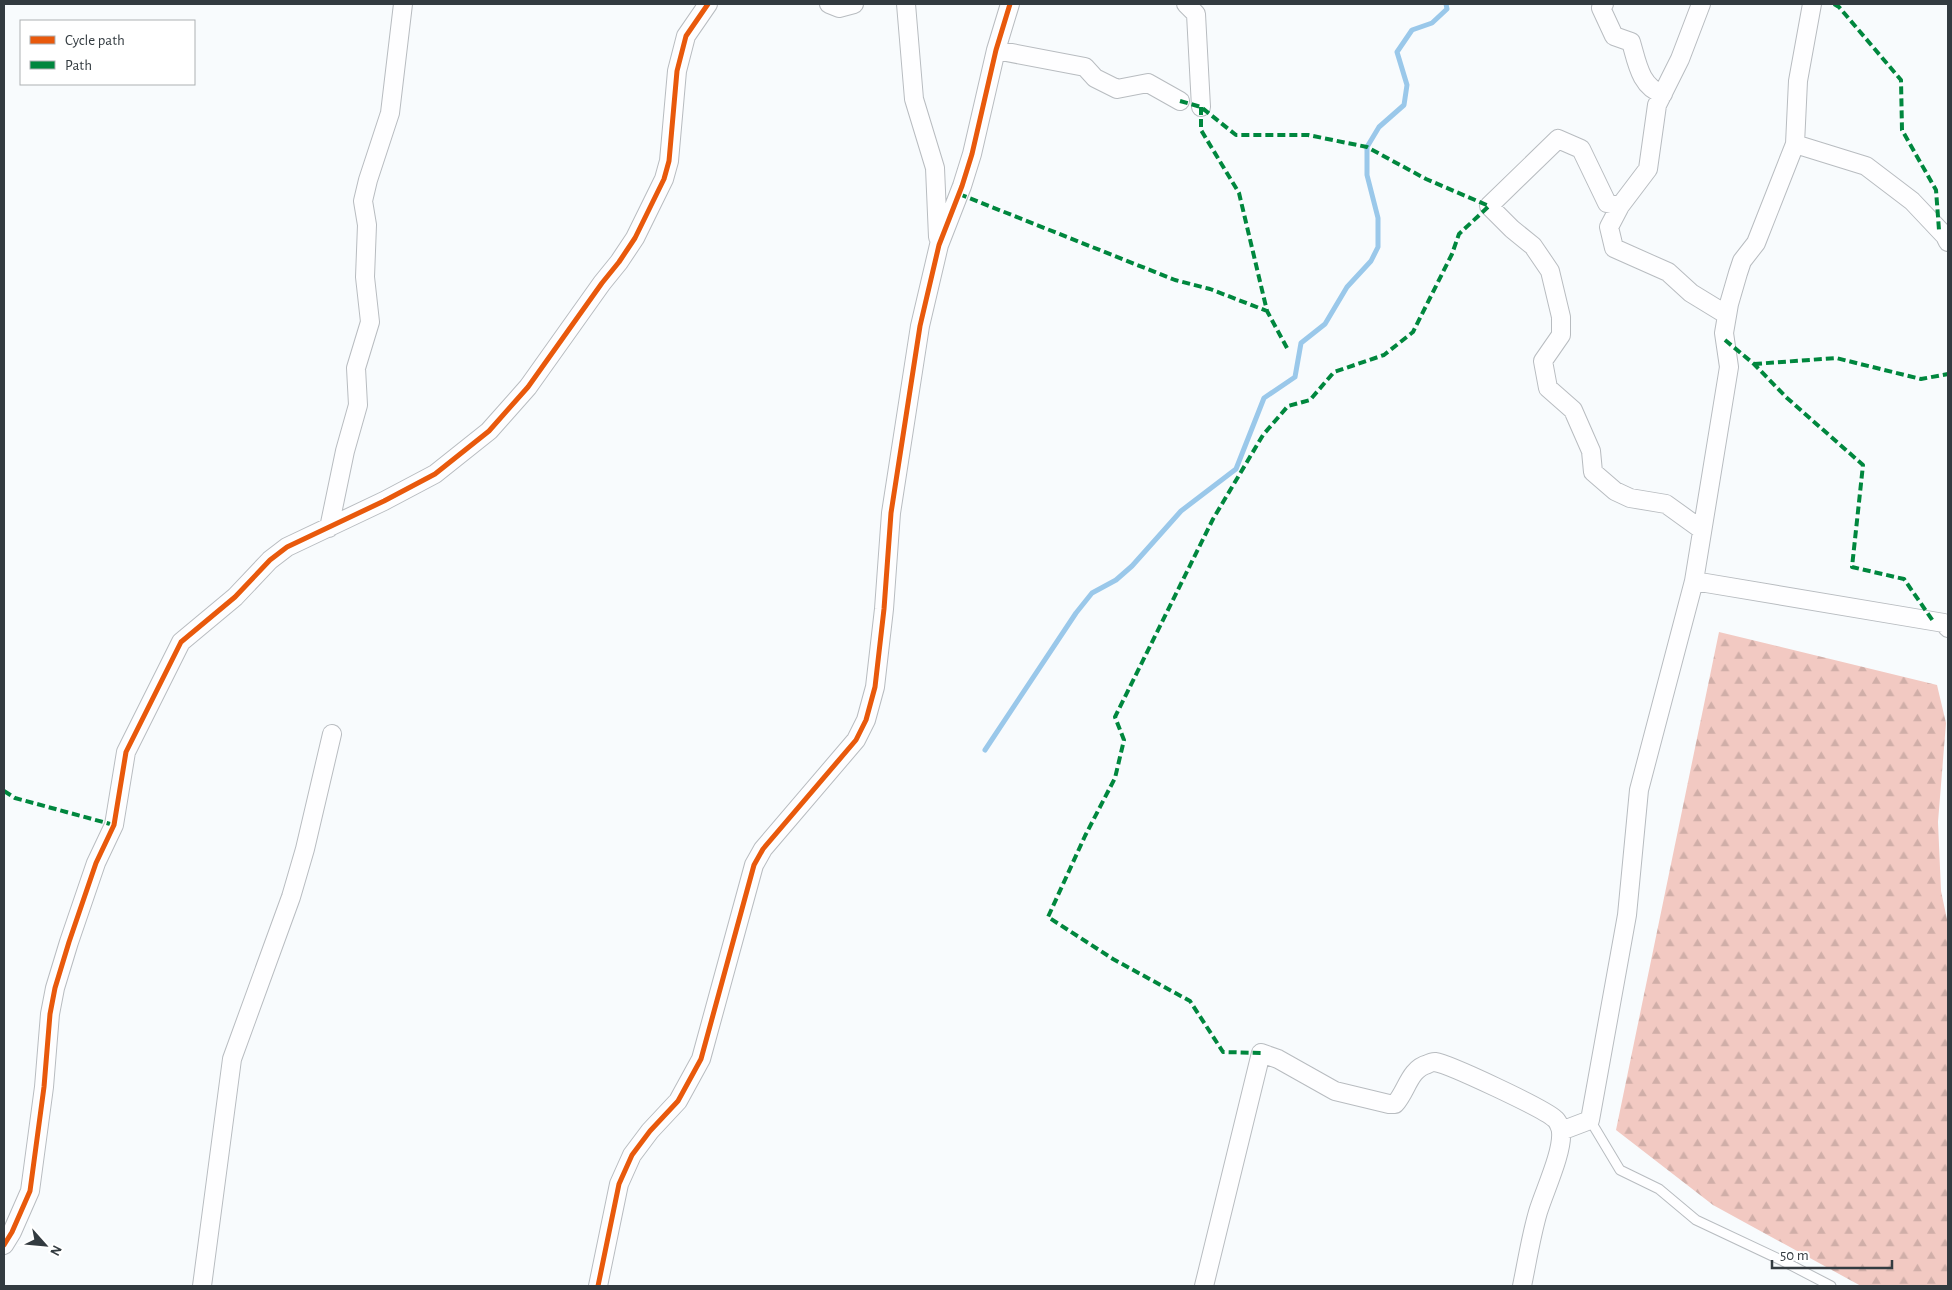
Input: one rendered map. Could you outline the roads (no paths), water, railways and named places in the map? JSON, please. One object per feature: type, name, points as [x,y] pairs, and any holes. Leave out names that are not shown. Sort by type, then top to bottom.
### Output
[{"type":"street","points":[[329,528],[343,459],[358,405],[356,368],[370,322],[365,276],[367,225],[363,201],[390,113],[403,4]]},
{"type":"street","points":[[4,1245],[30,1192],[44,1087],[50,1014],[55,988],[92,875],[114,825],[126,752],[181,642],[236,597],[270,560],[287,547],[384,501],[434,474],[489,431],[528,387],[635,238],[664,179],[669,160],[677,71],[686,36],[708,4]]},
{"type":"street","points":[[829,4],[840,8],[854,4]]},
{"type":"street","points":[[906,4],[914,99],[935,168],[939,244]]},
{"type":"street","points":[[598,1286],[619,1184],[632,1155],[650,1131],[678,1101],[700,1059],[754,865],[763,849],[856,740],[866,720],[875,687],[884,609],[891,513],[920,326],[939,244],[962,186],[972,154],[996,50],[1010,4]]},
{"type":"street","points":[[1186,4],[1196,14],[1201,107]]},
{"type":"street","points":[[1604,4],[1601,8],[1614,36],[1631,42],[1640,76],[1656,92],[1663,94]]},
{"type":"street","points":[[1701,4],[1680,60],[1658,105],[1648,169],[1620,206],[1609,227],[1614,248],[1668,272],[1691,293],[1727,315]]},
{"type":"street","points":[[1561,1130],[1590,1120],[1626,916],[1639,790],[1694,581],[1729,367],[1724,333],[1727,315],[1742,261],[1756,243],[1795,144],[1798,81],[1812,4]]},
{"type":"street","points":[[996,50],[1085,67],[1095,78],[1117,89],[1148,84],[1180,101]]},
{"type":"street","points":[[1620,206],[1606,203],[1581,149],[1558,139],[1489,206],[1512,230],[1533,246],[1550,271],[1561,317],[1561,335],[1543,361],[1548,388],[1574,410],[1591,451],[1594,472],[1615,491],[1630,498],[1666,504],[1702,530]]},
{"type":"street","points":[[1795,144],[1866,166],[1912,201],[1945,236],[1948,242]]},
{"type":"street","points":[[1694,581],[1944,623],[1948,628]]},
{"type":"street","points":[[202,1286],[232,1059],[291,897],[332,734]]},
{"type":"street","points":[[1204,1286],[1261,1053],[1278,1059],[1335,1091],[1388,1104],[1395,1104],[1400,1099],[1407,1082],[1416,1070],[1425,1064],[1434,1062],[1477,1078],[1555,1119],[1561,1130],[1561,1144],[1538,1214],[1522,1286]]},
{"type":"lane","points":[[1590,1120],[1620,1170],[1659,1190],[1696,1220],[1831,1286]]},
{"type":"waterway","points":[[985,750],[1076,613],[1092,593],[1116,580],[1132,566],[1181,511],[1236,469],[1264,398],[1295,377],[1301,343],[1325,324],[1347,287],[1371,261],[1378,247],[1378,218],[1367,175],[1367,147],[1379,127],[1404,105],[1407,85],[1397,52],[1412,30],[1432,23],[1447,9],[1446,4]]}]
